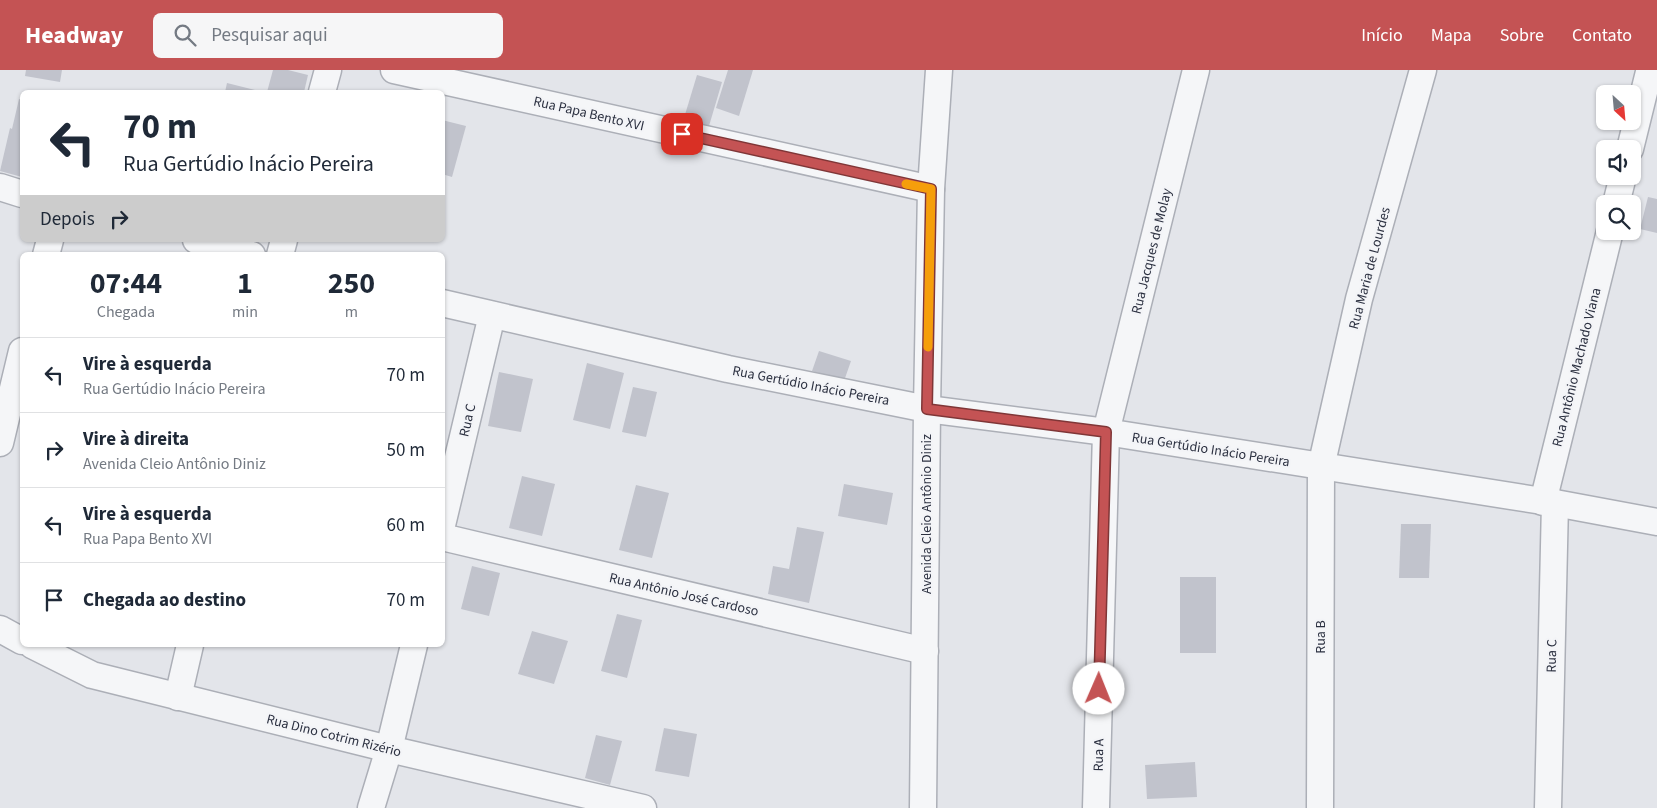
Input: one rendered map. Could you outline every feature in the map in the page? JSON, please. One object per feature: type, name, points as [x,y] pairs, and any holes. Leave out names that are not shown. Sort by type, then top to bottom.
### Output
[{"type":"street","points":[[323,90],[328,70]]},
{"type":"street","name":"Rua Papa Bento XVI","points":[[394,70],[931,189]]},
{"type":"street","name":"Avenida Cleio Antônio Diniz","points":[[924,808],[927,409],[931,189],[938,70]]},
{"type":"street","name":"Rua Jacques de Molay","points":[[1106,432],[1196,70]]},
{"type":"street","name":"Rua Maria de Lourdes","points":[[1321,467],[1359,299],[1423,70]]},
{"type":"street","points":[[1632,140],[1648,72]]},
{"type":"street","points":[[0,187],[20,193]]},
{"type":"street","name":"Rua Antônio Machado Viana","points":[[1549,502],[1608,240]]},
{"type":"street","points":[[203,242],[241,252]]},
{"type":"street","name":"Rua Gertúdio Inácio Pereira","points":[[445,304],[728,369],[927,409],[1106,432],[1549,502],[1657,522]]},
{"type":"street","name":"Rua C","points":[[445,512],[492,315]]},
{"type":"street","points":[[0,443],[20,359]]},
{"type":"street","name":"Rua A","points":[[1096,808],[1106,432]]},
{"type":"street","name":"Rua B","points":[[1320,808],[1321,467]]},
{"type":"street","name":"Rua C","points":[[1548,808],[1549,502]]},
{"type":"street","name":"Rua Antônio José Cardoso","points":[[445,538],[925,651]]},
{"type":"street","points":[[0,629],[20,639]]},
{"type":"street","name":"Rua Dino Cotrim Rizério","points":[[36,647],[92,675],[389,749],[642,808]]},
{"type":"street","points":[[178,697],[190,647]]},
{"type":"street","points":[[371,808],[389,749],[414,647]]},
{"type":"building","points":[[26,70],[62,70],[60,82],[25,76]]},
{"type":"building","points":[[273,70],[288,70],[308,75],[304,90],[268,90]]},
{"type":"building","points":[[728,70],[753,70],[739,116],[716,108]]},
{"type":"building","points":[[697,75],[722,82],[709,126],[684,118]]},
{"type":"building","points":[[227,83],[255,90],[225,90]]},
{"type":"building","points":[[19,99],[20,176],[0,171],[10,128],[12,129]]},
{"type":"building","points":[[445,121],[466,126],[452,177],[445,175]]},
{"type":"building","points":[[1648,197],[1657,199],[1657,233],[1641,229]]},
{"type":"building","points":[[819,351],[851,361],[844,381],[812,371]]},
{"type":"building","points":[[587,363],[624,373],[610,429],[573,420]]},
{"type":"building","points":[[499,372],[533,379],[521,432],[488,426]]},
{"type":"building","points":[[633,387],[657,392],[646,437],[622,432]]},
{"type":"building","points":[[522,476],[555,484],[542,536],[509,528]]},
{"type":"building","points":[[844,484],[893,493],[887,525],[838,516]]},
{"type":"building","points":[[636,485],[669,493],[652,558],[619,550]]},
{"type":"building","points":[[1401,524],[1431,524],[1429,578],[1399,578]]},
{"type":"building","points":[[797,527],[824,532],[809,603],[768,594],[773,566],[789,569]]},
{"type":"building","points":[[472,566],[500,573],[489,616],[461,609]]},
{"type":"building","points":[[1180,577],[1216,577],[1216,653],[1180,653]]},
{"type":"building","points":[[617,614],[642,620],[627,678],[601,671]]},
{"type":"building","points":[[532,631],[568,641],[554,684],[518,674]]},
{"type":"building","points":[[664,728],[697,734],[689,777],[655,771]]},
{"type":"building","points":[[596,735],[622,741],[610,785],[585,778]]},
{"type":"building","points":[[1195,762],[1197,797],[1147,799],[1145,765]]},
{"type":"slow traffic","points":[[906,184],[931,189],[928,347]]},
{"type":"route","points":[[682,134],[931,189],[927,409],[1106,432],[1099,689]]}]
